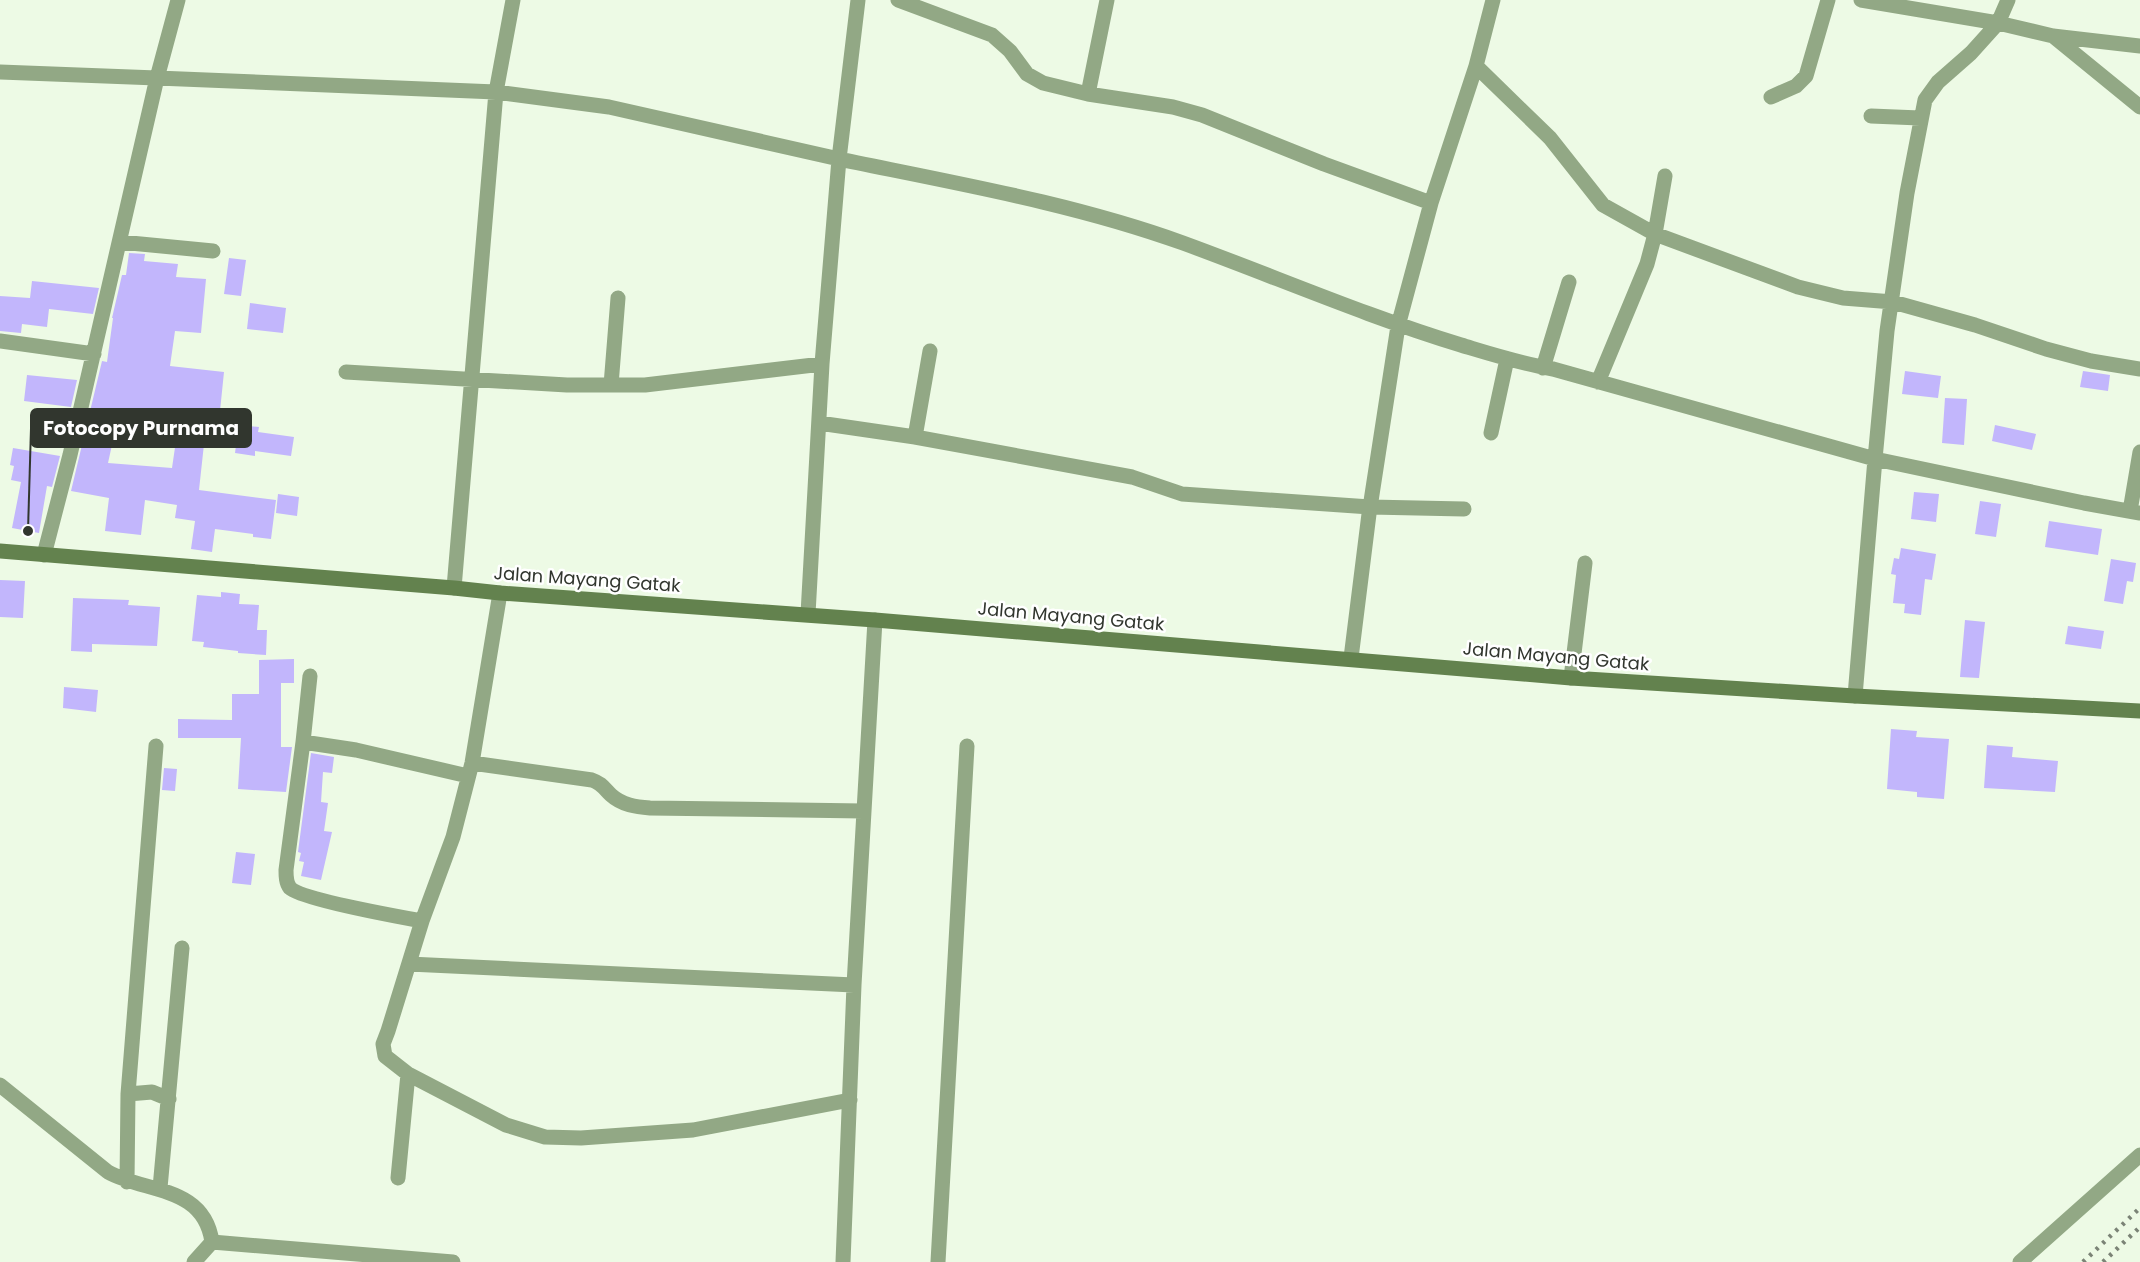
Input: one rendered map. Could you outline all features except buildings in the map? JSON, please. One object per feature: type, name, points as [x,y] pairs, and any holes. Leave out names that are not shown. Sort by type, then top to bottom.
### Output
[{"type":"street","points":[[45,555],[157,78],[178,0]]},
{"type":"street","points":[[453,588],[495,92],[513,0]]},
{"type":"street","points":[[808,614],[822,364],[839,159],[858,0]]},
{"type":"street","points":[[898,0],[992,35],[1010,51],[1027,75],[1035,79],[1088,94],[1173,107],[1202,115],[1324,164],[1431,203]]},
{"type":"street","points":[[1088,94],[1107,0]]},
{"type":"street","points":[[1351,658],[1370,507],[1398,326],[1431,203],[1478,60],[1494,0]]},
{"type":"street","points":[[1771,97],[1796,86],[1806,76],[1827,0]]},
{"type":"street","points":[[1861,0],[1998,23],[2053,36],[2140,46]]},
{"type":"street","points":[[1855,696],[1887,331],[1920,118],[1925,100],[1931,91],[1971,53],[1998,23],[2008,0]]},
{"type":"street","points":[[2053,36],[2140,107]]},
{"type":"street","points":[[1478,60],[1550,138],[1603,205],[1655,234],[1798,287],[1843,298],[1893,302],[2091,362],[2140,369]]},
{"type":"street","points":[[0,72],[495,92],[609,107],[1006,194],[1117,221],[1183,243],[1398,326],[1507,359],[1875,459],[2135,512],[2140,452]]},
{"type":"street","points":[[1871,116],[1920,118]]},
{"type":"street","points":[[1598,382],[1647,264],[1655,234],[1665,176]]},
{"type":"street","points":[[120,242],[213,251]]},
{"type":"street","points":[[1543,368],[1569,282]]},
{"type":"street","points":[[611,385],[618,298]]},
{"type":"street","points":[[0,341],[94,354]]},
{"type":"street","points":[[915,436],[930,351]]},
{"type":"street","points":[[1491,433],[1507,359]]},
{"type":"street","points":[[346,372],[567,385],[645,385],[822,364]]},
{"type":"street","points":[[819,423],[915,436],[1132,477],[1182,494],[1370,507],[1464,509]]},
{"type":"street","name":"Jalan Mayang Gatak","points":[[0,551],[500,593],[808,614],[1571,678],[2140,711]]},
{"type":"street","points":[[1571,678],[1585,563]]},
{"type":"street","points":[[500,593],[470,770],[453,837],[422,921],[383,1048],[387,1059],[408,1074],[506,1125],[545,1137],[581,1138],[693,1130],[850,1100]]},
{"type":"street","points":[[843,1262],[854,985],[876,620]]},
{"type":"street","points":[[309,676],[303,742],[286,870],[288,886],[310,897],[422,921]]},
{"type":"street","points":[[303,742],[470,770],[591,780],[602,784],[619,800],[641,807],[863,810]]},
{"type":"street","points":[[127,1182],[129,1094],[156,746]]},
{"type":"street","points":[[938,1262],[967,746]]},
{"type":"street","points":[[160,1188],[182,948]]},
{"type":"street","points":[[409,964],[854,985]]},
{"type":"street","points":[[398,1178],[408,1074]]},
{"type":"street","points":[[0,1085],[98,1166],[127,1182],[160,1188],[179,1196],[193,1206],[205,1221],[212,1242]]},
{"type":"street","points":[[129,1094],[152,1092],[169,1099]]},
{"type":"street","points":[[2020,1262],[2140,1155]]},
{"type":"street","points":[[194,1262],[212,1242]]},
{"type":"street","points":[[212,1242],[453,1262]]},
{"type":"railway","points":[[2083,1262],[2140,1208]]},
{"type":"railway","points":[[2103,1262],[2140,1227]]},
{"type":"place","name":"Fotocopy Purnama","points":[[28,531]]}]
